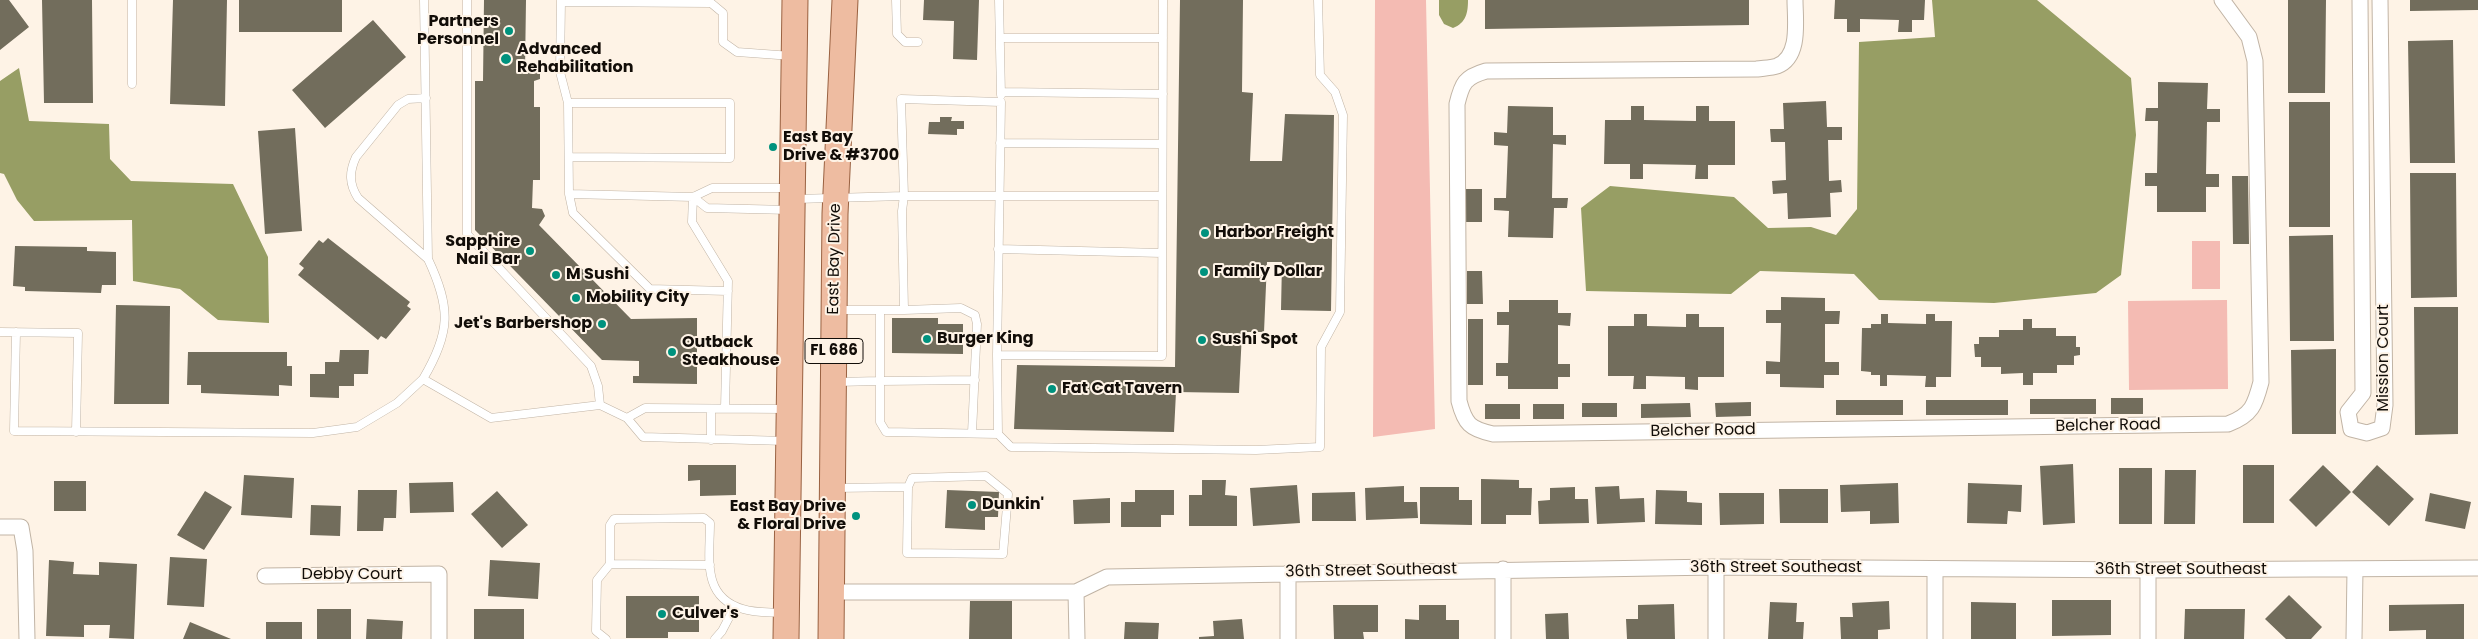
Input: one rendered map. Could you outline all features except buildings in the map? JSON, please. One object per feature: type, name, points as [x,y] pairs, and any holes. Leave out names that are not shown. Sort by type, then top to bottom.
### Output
[{"type":"main road","name":"FL 686","points":[[786,639],[795,0]]},
{"type":"main road","name":"East Bay Drive","points":[[831,639],[836,197],[845,0]]},
{"type":"main road","points":[[787,613],[802,639]]},
{"type":"street","name":"Belcher Road","points":[[1795,0],[1795,28],[1792,52],[1779,66],[1757,69],[1486,71],[1470,75],[1460,87],[1457,104],[1459,401],[1464,419],[1476,430],[1493,434],[2228,424],[2244,418],[2255,403],[2261,382],[2255,61],[2249,37],[2222,0]]},
{"type":"street","name":"Mission Court","points":[[2360,0],[2363,393],[2348,412],[2351,429],[2367,434],[2382,428],[2385,405],[2380,0]]},
{"type":"street","points":[[0,527],[21,527],[25,551],[27,639]]},
{"type":"street","points":[[1716,567],[1716,639]]},
{"type":"street","name":"36th Street Southeast","points":[[1076,592],[1108,577],[1503,569],[1716,567],[1935,570],[2355,570],[2478,568]]},
{"type":"street","points":[[1503,569],[1503,639]]},
{"type":"street","points":[[1935,570],[1935,639]]},
{"type":"street","points":[[2148,570],[2148,639]]},
{"type":"street","points":[[2354,639],[2355,570]]},
{"type":"street","points":[[1288,573],[1288,639]]},
{"type":"street","name":"Debby Court","points":[[265,576],[439,574],[439,639]]},
{"type":"street","points":[[832,592],[1076,592],[1077,639]]},
{"type":"lane","points":[[132,0],[132,84]]},
{"type":"lane","points":[[424,0],[428,259]]},
{"type":"lane","points":[[467,0],[467,234],[591,366],[598,386],[600,405]]},
{"type":"lane","points":[[896,0],[896,34],[904,42],[918,42]]},
{"type":"lane","points":[[999,0],[1001,102],[998,195],[998,434],[1011,447],[1256,450],[1320,448],[1321,347],[1340,312],[1343,114],[1335,92],[1320,75],[1318,0]]},
{"type":"lane","points":[[997,355],[1162,356],[1162,0]]},
{"type":"lane","points":[[728,290],[650,290],[573,213],[569,194],[568,103],[560,72],[561,1],[711,3],[723,13],[723,42],[737,52],[794,56]]},
{"type":"lane","points":[[1000,38],[1162,38]]},
{"type":"lane","points":[[1001,92],[1162,94]]},
{"type":"lane","points":[[16,332],[14,431],[322,432],[357,426],[397,403],[422,379],[438,354],[446,317],[441,286],[428,259],[358,198],[353,190],[350,179],[356,157],[398,105],[408,100],[426,98]]},
{"type":"lane","points":[[904,310],[902,211],[904,196],[901,99],[1001,102]]},
{"type":"lane","points":[[568,103],[730,103],[730,158],[569,157]]},
{"type":"lane","points":[[1000,143],[1162,144]]},
{"type":"lane","points":[[569,194],[693,197],[712,188],[792,199]]},
{"type":"lane","points":[[693,197],[707,208],[792,199],[836,197],[998,195],[1162,196]]},
{"type":"lane","points":[[693,197],[692,222],[728,281],[725,408]]},
{"type":"lane","points":[[998,249],[1162,253]]},
{"type":"lane","points":[[834,310],[880,312],[962,308],[975,315],[977,324],[972,434]]},
{"type":"lane","points":[[880,312],[880,422],[886,432],[998,434]]},
{"type":"lane","points":[[0,332],[78,333],[76,432]]},
{"type":"lane","points":[[422,379],[491,418],[600,405],[627,418],[643,437],[789,441]]},
{"type":"lane","points":[[833,382],[975,380]]},
{"type":"lane","points":[[627,418],[645,408],[789,408]]},
{"type":"lane","points":[[711,408],[711,440]]},
{"type":"lane","points":[[986,476],[1008,494],[1004,554],[907,553],[908,487],[912,478],[986,476]]},
{"type":"lane","points":[[832,488],[908,487]]},
{"type":"lane","points":[[606,639],[596,631],[596,580],[610,564],[610,525],[614,520],[704,518],[710,523],[710,581],[723,598],[744,610],[787,613]]},
{"type":"lane","points":[[610,564],[710,566]]},
{"type":"lane","points":[[715,639],[722,631],[735,606]]},
{"type":"shaded area","points":[[1375,0],[1426,0],[1435,429],[1373,437]]},
{"type":"shaded area","points":[[1439,0],[1468,0],[1467,13],[1461,23],[1453,28],[1444,24],[1439,15]]},
{"type":"shaded area","points":[[1932,0],[2037,0],[2131,78],[2136,135],[2121,275],[2096,293],[1994,303],[1879,300],[1854,274],[1760,271],[1731,294],[1586,291],[1581,208],[1610,186],[1734,197],[1768,228],[1811,227],[1836,235],[1857,209],[1859,42],[1935,37]]},
{"type":"shaded area","points":[[19,68],[29,121],[109,124],[110,159],[131,181],[233,184],[268,257],[269,323],[218,320],[180,289],[133,281],[132,220],[34,221],[17,200],[4,174],[0,173],[0,81]]},
{"type":"shaded area","points":[[2192,241],[2220,241],[2220,289],[2192,289]]},
{"type":"shaded area","points":[[2227,300],[2228,389],[2129,390],[2128,301]]},
{"type":"place","name":"Partners Personnel","points":[[509,31]]},
{"type":"place","name":"Advanced Rehabilitation","points":[[506,59]]},
{"type":"place","name":"East Bay Drive & #3700","points":[[773,147]]},
{"type":"place","name":"Harbor Freight","points":[[1205,233]]},
{"type":"place","name":"Sapphire Nail Bar","points":[[530,251]]},
{"type":"place","name":"Family Dollar","points":[[1204,272]]},
{"type":"place","name":"M Sushi","points":[[556,275]]},
{"type":"place","name":"Mobility City","points":[[576,298]]},
{"type":"place","name":"Jet's Barbershop","points":[[602,324]]},
{"type":"place","name":"Burger King","points":[[927,339]]},
{"type":"place","name":"Sushi Spot","points":[[1202,340]]},
{"type":"place","name":"Outback Steakhouse","points":[[672,352]]},
{"type":"place","name":"Fat Cat Tavern","points":[[1052,389]]},
{"type":"place","name":"Dunkin'","points":[[972,505]]},
{"type":"place","name":"East Bay Drive & Floral Drive","points":[[856,516]]},
{"type":"place","name":"Culver's","points":[[662,614]]}]
